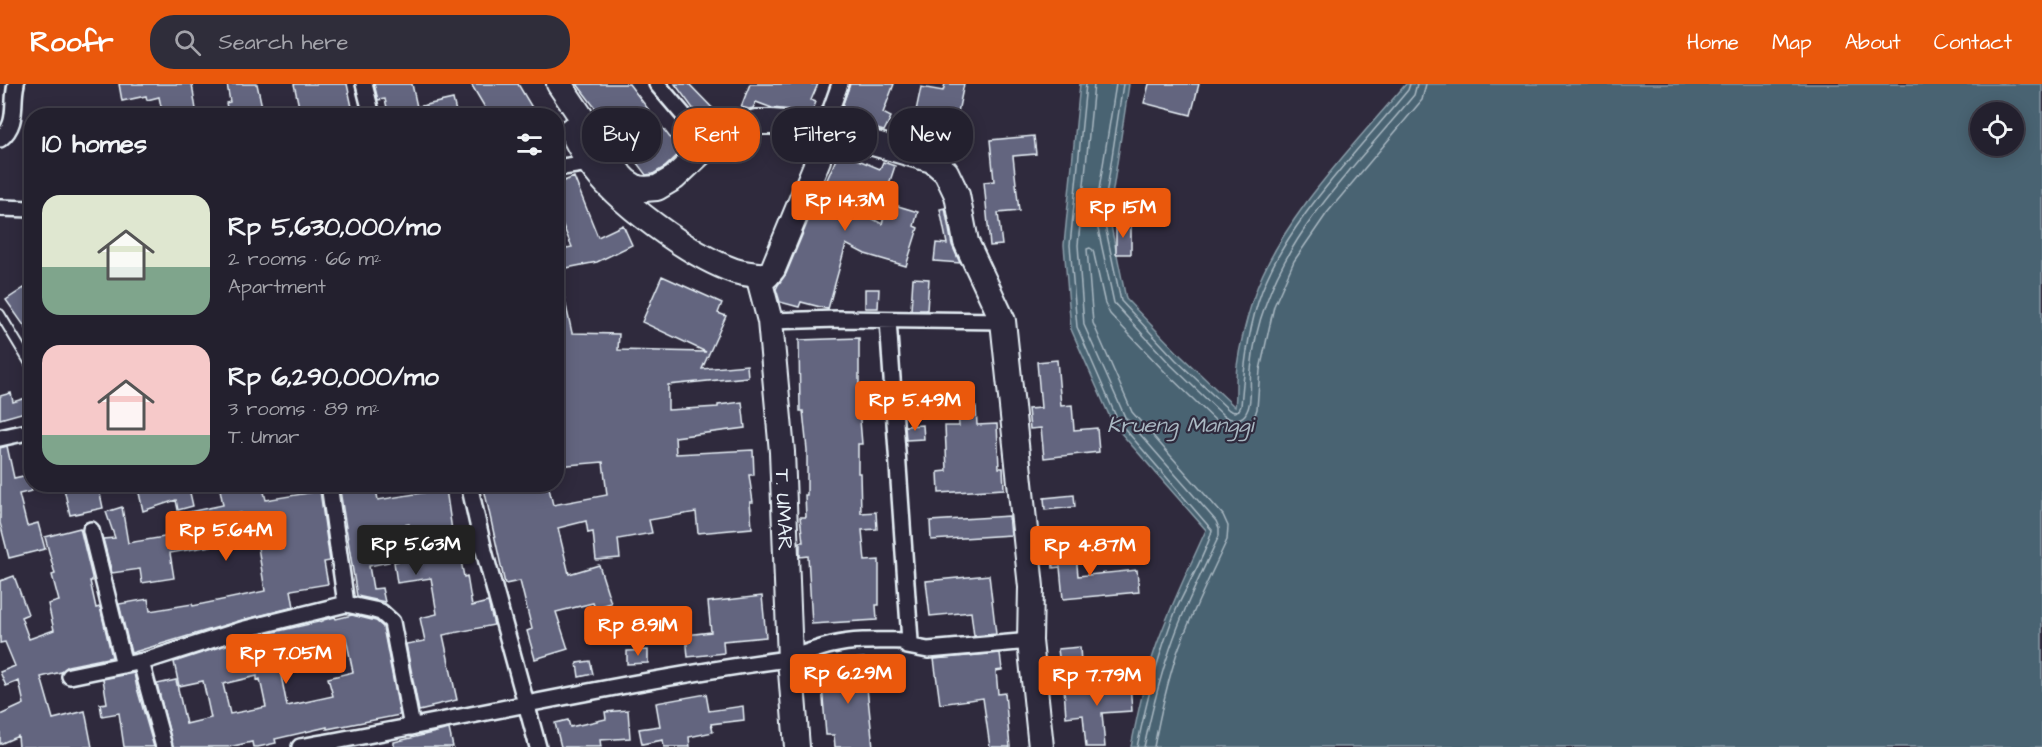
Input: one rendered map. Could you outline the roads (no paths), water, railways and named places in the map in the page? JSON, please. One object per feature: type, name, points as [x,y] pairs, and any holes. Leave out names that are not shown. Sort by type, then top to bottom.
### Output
[{"type":"main road","points":[[542,84],[557,108]]},
{"type":"main road","points":[[559,84],[607,157],[632,186],[651,189],[666,183],[690,162]]},
{"type":"main road","points":[[564,120],[590,163],[616,191],[670,236],[723,266],[758,275],[767,276],[773,269],[818,162]]},
{"type":"main road","points":[[877,144],[932,160],[941,166],[954,186],[966,242],[1003,321],[1031,587],[1030,641],[1041,747]]},
{"type":"main road","name":"T. UMAR","points":[[758,275],[770,321],[782,452],[790,658],[797,747]]},
{"type":"street","points":[[0,139],[8,131],[14,119],[16,84]]},
{"type":"street","points":[[364,84],[370,108]]},
{"type":"street","points":[[657,84],[677,108]]},
{"type":"street","points":[[831,108],[840,84]]},
{"type":"street","points":[[564,167],[590,163]]},
{"type":"street","points":[[0,208],[24,209]]},
{"type":"street","points":[[888,320],[910,641],[907,646],[928,650],[1030,641]]},
{"type":"street","points":[[770,321],[1003,321]]},
{"type":"street","points":[[0,438],[24,433]]},
{"type":"street","points":[[330,492],[346,604]]},
{"type":"street","points":[[471,492],[484,551],[538,747]]},
{"type":"street","points":[[91,530],[124,665]]},
{"type":"street","points":[[70,676],[141,662],[245,628],[346,604],[374,609],[392,622],[412,727]]},
{"type":"street","points":[[300,747],[636,682],[790,658],[833,644],[883,640],[910,641]]},
{"type":"street","points":[[141,662],[164,747]]},
{"type":"lane","points":[[0,314],[24,354]]},
{"type":"water","name":"Krueng Manggi","points":[[1080,84],[1129,84],[1109,216],[1126,299],[1235,407],[1236,371],[1242,341],[1253,299],[1265,270],[1298,213],[1406,84],[2042,84],[2042,747],[1131,747],[1145,682],[1157,644],[1206,530],[1113,424],[1071,329],[1064,245]]}]
